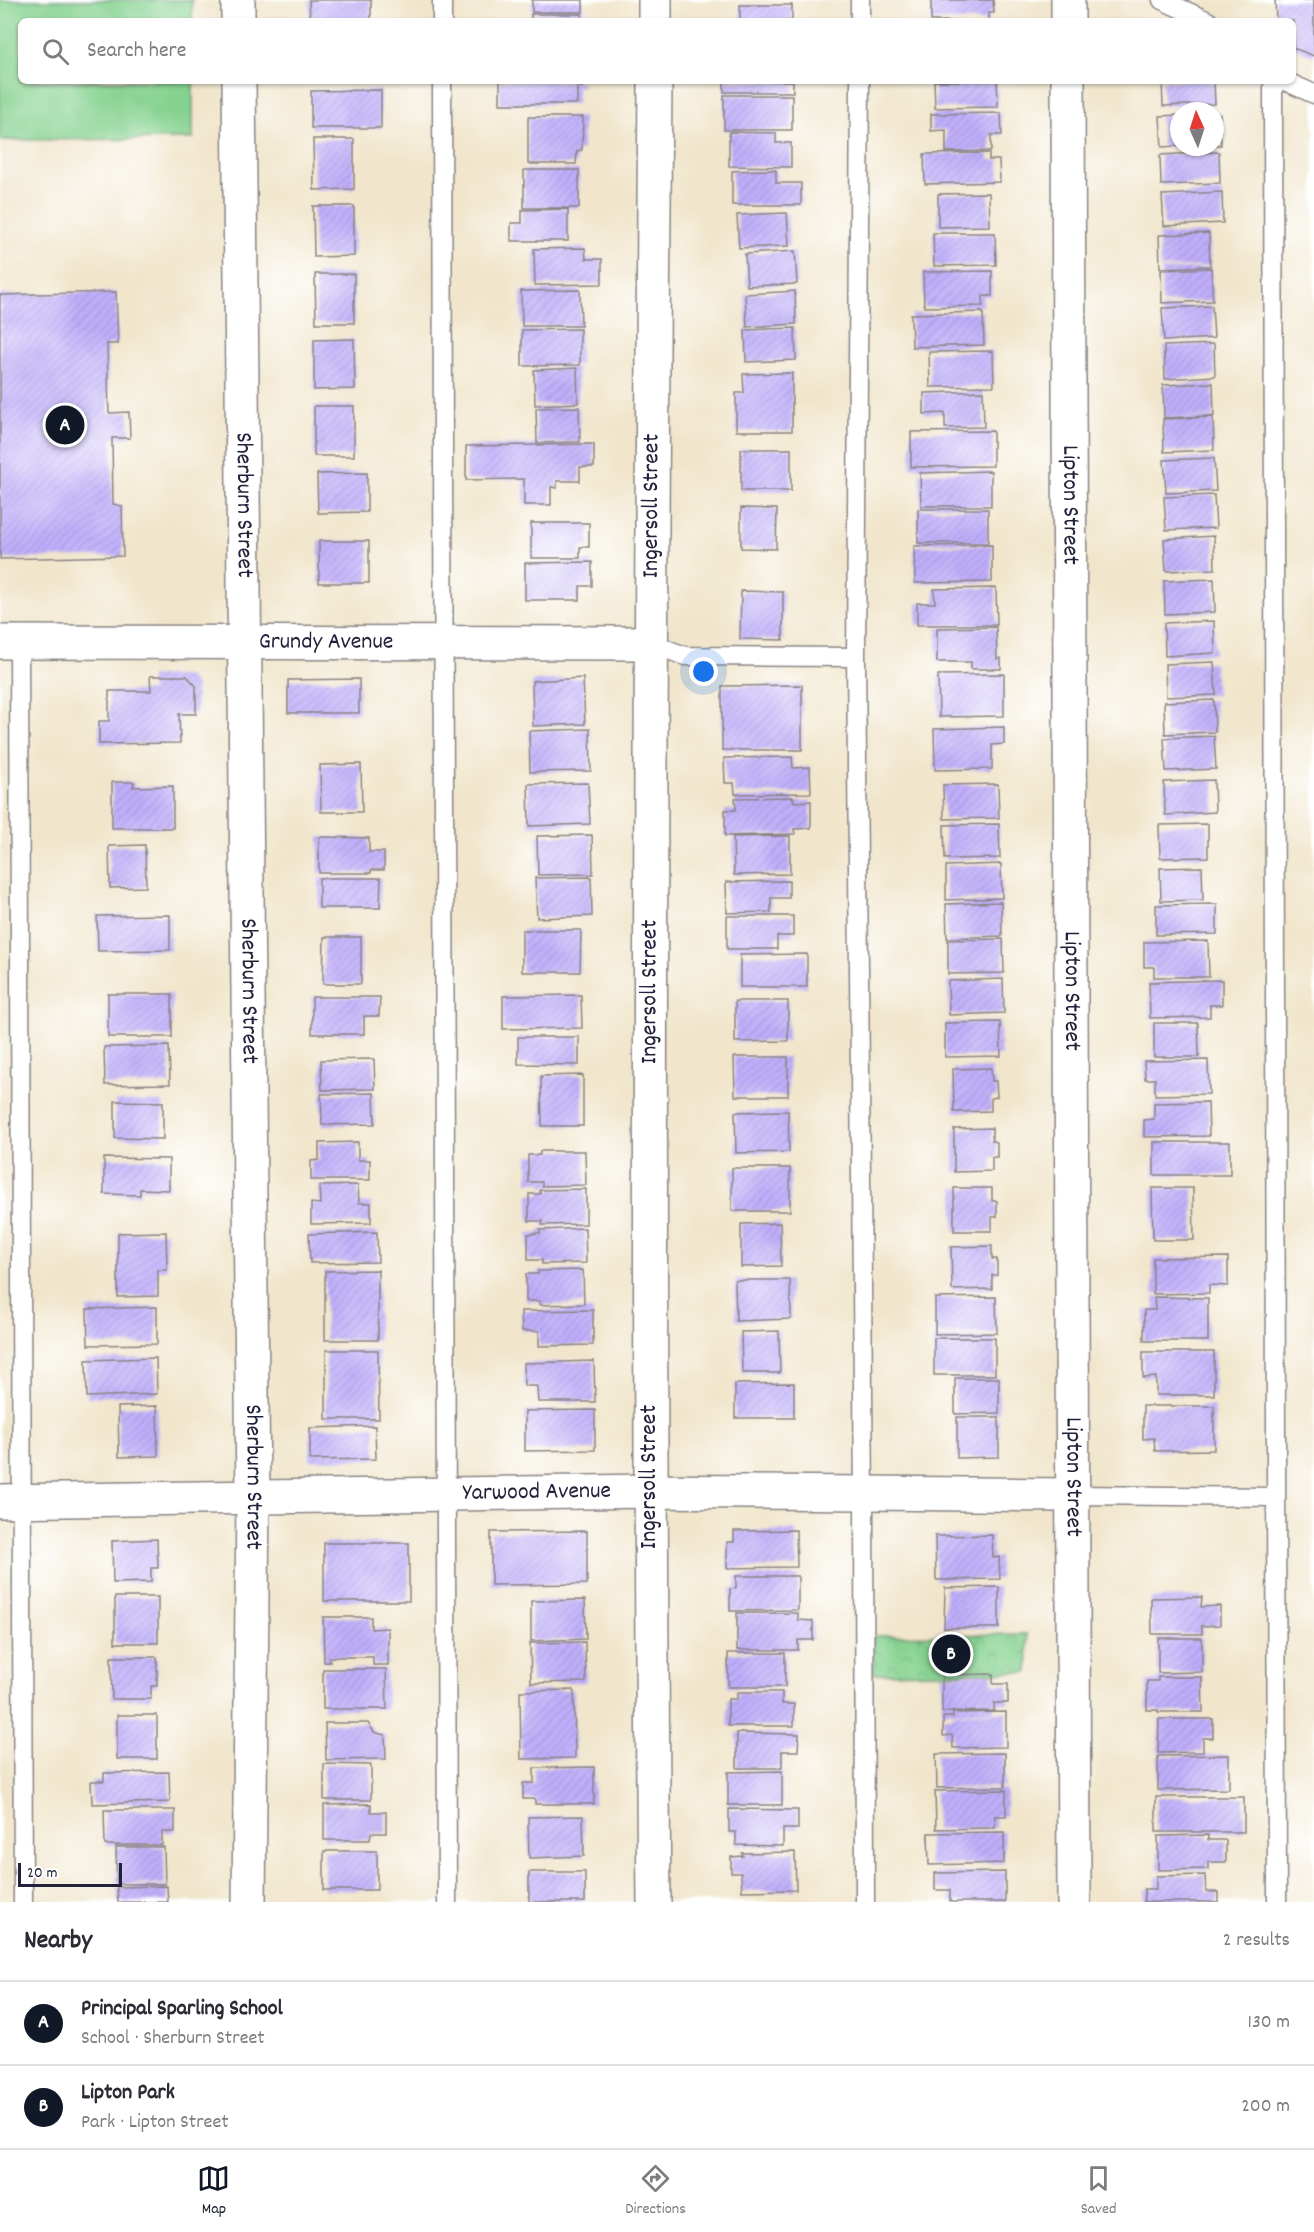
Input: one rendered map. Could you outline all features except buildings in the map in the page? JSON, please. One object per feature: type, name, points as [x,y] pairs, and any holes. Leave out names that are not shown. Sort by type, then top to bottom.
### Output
[{"type":"street","points":[[238,0],[238,18]]},
{"type":"street","points":[[655,0],[655,18]]},
{"type":"street","points":[[1068,0],[1068,18]]},
{"type":"street","name":"Sherburn Street","points":[[239,84],[253,1497],[249,1902]]},
{"type":"street","name":"Ingersoll Street","points":[[654,84],[650,643],[650,1491],[654,1902]]},
{"type":"street","name":"Lipton Street","points":[[1068,84],[1074,1902]]},
{"type":"street","name":"Grundy Avenue","points":[[10,642],[650,643]]},
{"type":"street","name":"Yarwood Avenue","points":[[11,1500],[650,1491],[1072,1495]]},
{"type":"lane","points":[[442,0],[442,18]]},
{"type":"lane","points":[[860,0],[860,18]]},
{"type":"lane","points":[[1162,0],[1201,18]]},
{"type":"lane","points":[[442,84],[447,1902]]},
{"type":"lane","points":[[860,84],[856,657],[864,1494],[865,1902]]},
{"type":"lane","points":[[1273,84],[1277,1902]]},
{"type":"lane","points":[[1292,84],[1314,94]]},
{"type":"lane","points":[[10,642],[11,1500],[23,1902]]},
{"type":"lane","points":[[650,643],[685,656],[856,657]]},
{"type":"lane","points":[[1072,1495],[1276,1497]]},
{"type":"green space","points":[[0,0],[192,0],[192,18],[18,18],[18,84],[193,84],[193,139],[0,140]]},
{"type":"green space","points":[[1027,1634],[1028,1672],[874,1674],[873,1636]]},
{"type":"place","name":"Principal Sparling School","points":[[65,425]]},
{"type":"place","name":"Lipton Park","points":[[951,1654]]}]
